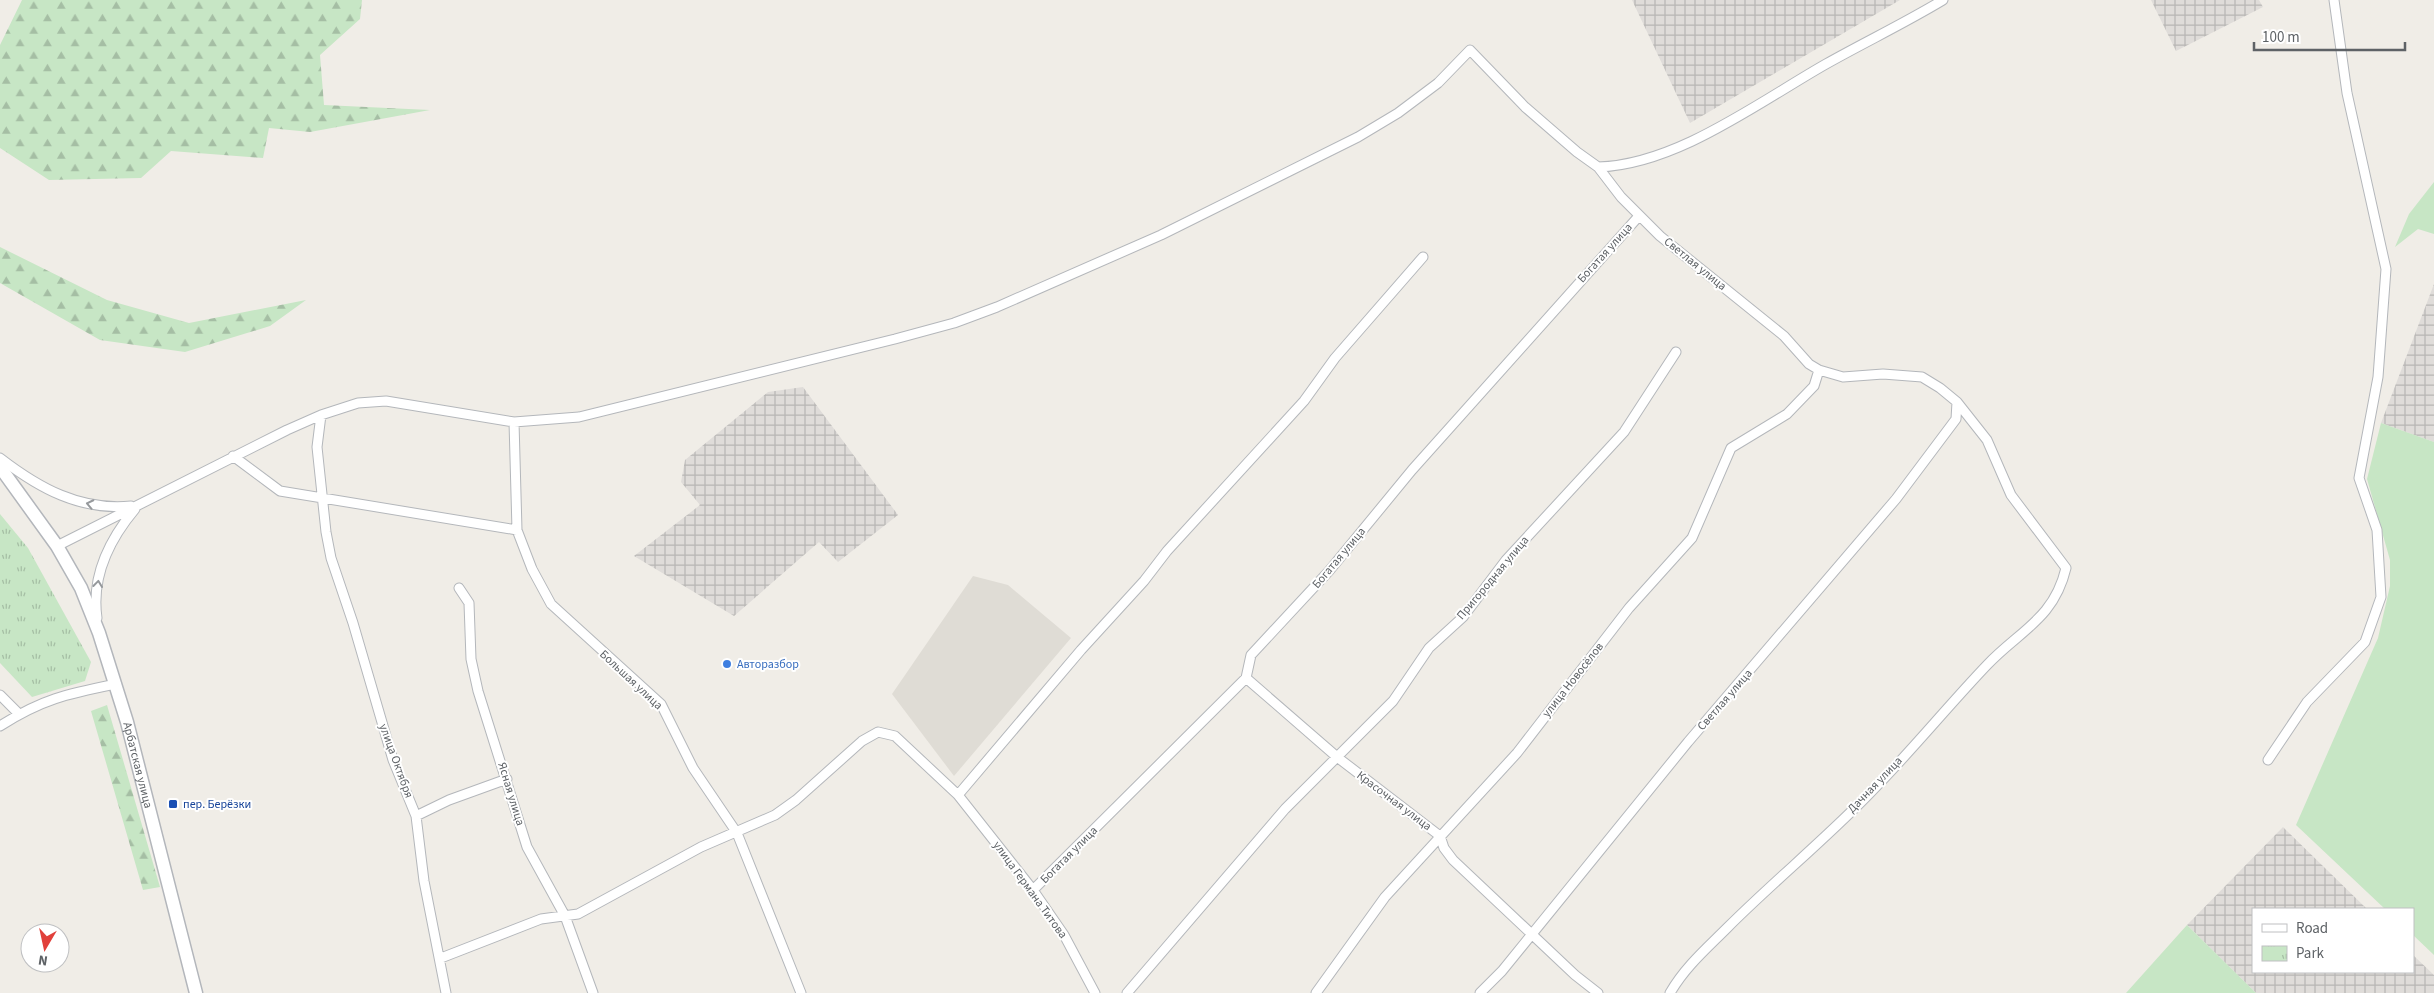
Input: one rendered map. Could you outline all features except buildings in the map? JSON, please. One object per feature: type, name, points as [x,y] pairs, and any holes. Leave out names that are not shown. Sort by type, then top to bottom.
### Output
[{"type":"main road","name":"Арбатская улица","points":[[0,468],[57,546],[81,588],[98,633],[127,722],[196,993]]},
{"type":"street","points":[[1598,167],[1636,163],[1706,133],[1943,0]]},
{"type":"street","points":[[2268,760],[2307,702],[2365,642],[2381,597],[2377,530],[2360,478],[2378,377],[2386,269],[2347,93],[2334,0]]},
{"type":"street","name":"Светлая улица","points":[[514,422],[579,417],[895,339],[997,307],[1161,235],[1358,137],[1398,113],[1438,83],[1470,50],[1525,107],[1577,152],[1598,167],[1621,197],[1660,236],[1784,336],[1809,364],[1819,370],[1843,377],[1883,374],[1922,377],[1940,388],[1957,402],[1987,440],[2012,495],[2066,568]]},
{"type":"street","name":"Богатая улица","points":[[1033,890],[1246,678],[1251,655],[1329,572],[1412,470],[1639,216]]},
{"type":"street","points":[[958,794],[1081,650],[1144,581],[1167,551],[1304,401],[1335,358],[1423,258]]},
{"type":"street","name":"Пригородная улица","points":[[1127,993],[1285,809],[1393,701],[1429,648],[1463,617],[1506,560],[1624,432],[1676,352]]},
{"type":"street","name":"улица Новосёлов","points":[[1316,993],[1385,897],[1517,753],[1629,608],[1692,538],[1731,448],[1787,414],[1814,386],[1819,370]]},
{"type":"street","points":[[57,546],[233,456],[321,414],[358,403],[386,401],[514,422]]},
{"type":"street","name":"Светлая улица","points":[[1480,993],[1502,971],[1688,742],[1902,492],[1956,419],[1957,402]]},
{"type":"street","name":"улица Октября","points":[[321,414],[317,446],[326,532],[331,558],[353,623],[393,760],[416,816],[424,881],[441,958],[446,993]]},
{"type":"street","name":"Большая улица","points":[[514,422],[517,530],[532,569],[551,604],[661,704],[692,768],[737,833],[801,993]]},
{"type":"street","points":[[233,456],[280,491],[517,530]]},
{"type":"street","points":[[0,458],[27,479],[63,497],[93,506],[114,508],[138,505]]},
{"type":"street","points":[[98,633],[95,606],[99,574],[109,544],[138,505]]},
{"type":"street","name":"Дачная улица","points":[[1670,993],[1682,973],[1738,916],[1867,796],[1990,661],[2031,628],[2056,598],[2062,585],[2066,568]]},
{"type":"street","name":"Ясная улица","points":[[459,588],[469,603],[471,659],[478,691],[527,847],[564,916],[593,993]]},
{"type":"street","name":"Красочная улица","points":[[1246,678],[1337,757],[1440,836],[1444,848],[1453,860],[1575,975],[1598,993]]},
{"type":"street","points":[[0,726],[42,702],[66,694],[116,684]]},
{"type":"street","points":[[0,695],[19,714]]},
{"type":"street","name":"улица Германа Титова","points":[[737,833],[775,815],[796,800],[862,741],[878,732],[895,736],[958,794],[1033,890],[1064,934],[1095,993]]},
{"type":"street","points":[[416,816],[449,800],[507,779]]},
{"type":"street","points":[[441,958],[541,919],[578,914],[701,847],[737,833]]},
{"type":"shaded area","points":[[1632,0],[1900,0],[1690,123]]},
{"type":"shaded area","points":[[2151,0],[2259,0],[2263,7],[2176,51]]},
{"type":"shaded area","points":[[2434,284],[2434,442],[2381,423]]},
{"type":"shaded area","points":[[803,387],[898,515],[838,562],[819,542],[734,616],[634,556],[700,505],[681,482],[685,460],[768,392]]},
{"type":"shaded area","points":[[973,576],[1008,585],[1071,638],[954,776],[892,694]]},
{"type":"shaded area","points":[[2283,827],[2366,908],[2252,908],[2252,973],[2414,973],[2414,956],[2434,975],[2434,993],[2256,993],[2187,925]]},
{"type":"green space","points":[[22,0],[362,0],[360,19],[320,55],[324,105],[430,110],[310,132],[269,128],[263,158],[171,151],[141,178],[49,180],[0,148],[0,45]]},
{"type":"green space","points":[[2434,182],[2434,234],[2418,229],[2395,247],[2409,214]]},
{"type":"green space","points":[[0,247],[107,300],[189,323],[306,300],[270,326],[185,352],[100,340],[0,283]]},
{"type":"green space","points":[[2381,423],[2434,442],[2434,955],[2414,936],[2414,908],[2384,908],[2296,825],[2378,638],[2390,586],[2390,560],[2367,479]]},
{"type":"green space","points":[[0,514],[28,548],[91,662],[85,681],[32,697],[0,663]]},
{"type":"green space","points":[[107,705],[160,887],[143,890],[91,711]]},
{"type":"green space","points":[[2187,925],[2256,993],[2126,993]]},
{"type":"place","name":"Авторазбор","points":[[727,664]]},
{"type":"place","name":"пер. Берёзки","points":[[173,804]]}]
